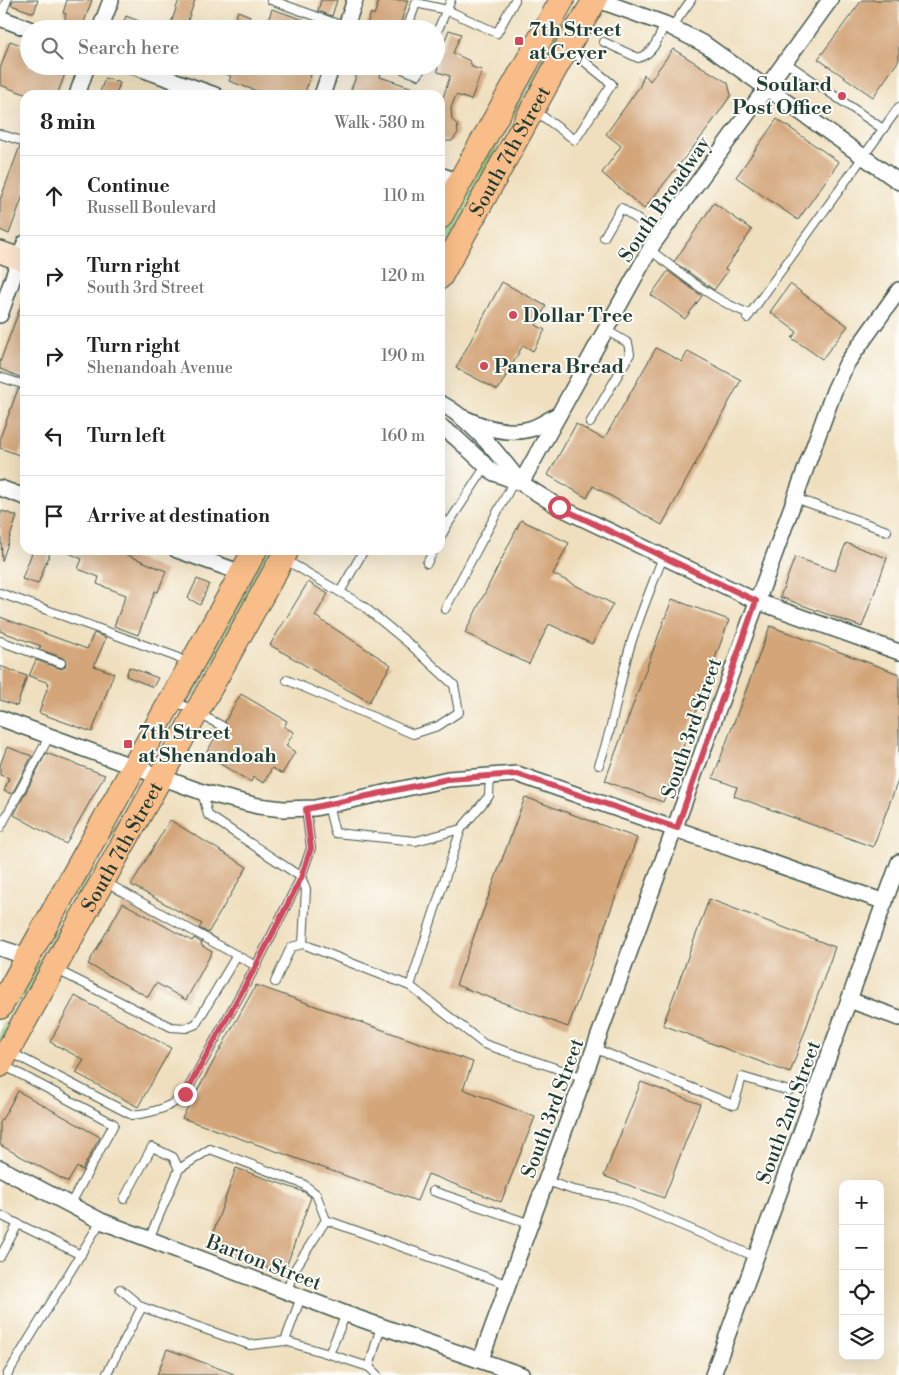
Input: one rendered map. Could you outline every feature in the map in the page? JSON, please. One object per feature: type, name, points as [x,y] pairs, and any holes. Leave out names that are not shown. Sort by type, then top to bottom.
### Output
[{"type":"main road","name":"South 7th Street","points":[[445,198],[450,178],[562,0]]},
{"type":"main road","name":"South 7th Street","points":[[445,268],[566,47],[596,0]]},
{"type":"main road","name":"South 7th Street","points":[[0,1007],[252,555]]},
{"type":"main road","name":"South 7th Street","points":[[3,1060],[160,775],[284,555]]},
{"type":"street","points":[[103,20],[111,0]]},
{"type":"street","points":[[348,20],[354,0]]},
{"type":"street","points":[[596,0],[668,26],[706,45],[899,182]]},
{"type":"street","name":"South Broadway","points":[[517,482],[559,414],[650,250],[830,0]]},
{"type":"street","points":[[0,18],[20,26]]},
{"type":"street","points":[[79,90],[84,75]]},
{"type":"street","points":[[158,75],[201,90]]},
{"type":"street","points":[[324,90],[329,75]]},
{"type":"street","points":[[0,315],[17,254]]},
{"type":"street","name":"South 3rd Street","points":[[481,1359],[677,828],[756,601],[847,363],[899,290]]},
{"type":"street","points":[[445,407],[477,424],[514,431],[531,429],[559,414]]},
{"type":"street","points":[[458,415],[503,460],[517,482]]},
{"type":"street","points":[[445,430],[494,473],[517,482],[559,507],[756,601],[899,652]]},
{"type":"street","points":[[0,488],[20,495]]},
{"type":"street","points":[[200,555],[242,573]]},
{"type":"street","points":[[0,718],[134,765],[202,792],[258,806],[306,809],[448,779],[517,774],[677,828],[885,902]]},
{"type":"street","name":"South 2nd Street","points":[[712,1375],[899,862]]},
{"type":"street","points":[[0,948],[28,957]]},
{"type":"street","points":[[849,1000],[899,1018]]},
{"type":"street","name":"Barton Street","points":[[0,1168],[102,1221],[346,1314],[481,1359],[522,1375]]},
{"type":"lane","points":[[0,18],[7,0]]},
{"type":"lane","points":[[271,0],[324,20]]},
{"type":"lane","points":[[442,20],[451,0]]},
{"type":"lane","points":[[410,20],[416,3],[447,10],[497,33],[515,0]]},
{"type":"lane","points":[[604,42],[638,58],[647,55],[668,26],[691,0]]},
{"type":"lane","points":[[532,109],[575,140],[612,84],[566,47]]},
{"type":"lane","points":[[785,62],[883,129]]},
{"type":"lane","points":[[650,250],[706,293],[748,316],[899,107]]},
{"type":"lane","points":[[0,134],[20,140]]},
{"type":"lane","points":[[604,237],[621,208],[660,235]]},
{"type":"lane","points":[[590,423],[630,354],[628,343],[606,330]]},
{"type":"lane","points":[[0,376],[20,383]]},
{"type":"lane","points":[[445,529],[486,466]]},
{"type":"lane","points":[[445,609],[517,482]]},
{"type":"lane","points":[[795,498],[887,531]]},
{"type":"lane","points":[[445,521],[448,524]]},
{"type":"lane","points":[[286,555],[362,605],[414,646],[454,685],[459,712],[438,726],[413,734],[287,680]]},
{"type":"lane","points":[[340,592],[361,555]]},
{"type":"lane","points":[[427,563],[431,555]]},
{"type":"lane","points":[[599,765],[607,743],[610,721],[629,650],[662,556]]},
{"type":"lane","points":[[1,596],[174,656],[191,664]]},
{"type":"lane","points":[[0,641],[61,663]]},
{"type":"lane","points":[[171,699],[222,726]]},
{"type":"lane","points":[[0,828],[50,736]]},
{"type":"lane","points":[[410,986],[461,829],[488,796],[490,776]]},
{"type":"lane","points":[[202,792],[208,815],[301,878],[306,889],[303,944]]},
{"type":"lane","points":[[328,805],[335,833],[416,840],[461,829]]},
{"type":"lane","points":[[3,1060],[132,1114],[158,1110],[175,1104],[185,1094],[256,966],[301,878],[311,848],[306,809]]},
{"type":"lane","points":[[102,880],[256,966]]},
{"type":"lane","points":[[275,982],[291,947],[303,944],[410,986],[484,1044],[584,1078]]},
{"type":"lane","points":[[53,969],[171,1027],[186,1028],[196,1024],[237,956]]},
{"type":"lane","points":[[596,1049],[734,1105],[742,1077],[789,1091]]},
{"type":"lane","points":[[3,1060],[114,1124],[70,1205]]},
{"type":"lane","points":[[124,1200],[152,1147],[173,1157],[179,1169]]},
{"type":"lane","points":[[149,1239],[179,1169],[210,1149],[302,1184],[316,1194],[326,1220],[509,1285]]},
{"type":"lane","points":[[547,1181],[573,1190],[618,1198],[756,1256]]},
{"type":"lane","points":[[433,1191],[531,1224]]},
{"type":"lane","points":[[0,1215],[81,1255]]},
{"type":"lane","points":[[285,1341],[294,1294],[293,1272],[326,1220]]},
{"type":"lane","points":[[7,1375],[102,1221]]},
{"type":"lane","points":[[0,1257],[18,1224]]},
{"type":"lane","points":[[120,1289],[142,1307],[250,1345],[285,1341],[369,1367],[377,1375]]},
{"type":"lane","points":[[106,1375],[142,1307]]},
{"type":"lane","points":[[330,1354],[346,1314]]},
{"type":"lane","points":[[369,1367],[380,1326]]},
{"type":"green space","points":[[565,17],[566,20],[499,141],[476,194],[445,249],[445,230],[468,190],[470,191],[471,184]]},
{"type":"green space","points":[[263,555],[271,555],[260,580],[195,694],[192,693],[246,592]]},
{"type":"green space","points":[[125,807],[124,813],[53,941],[20,1012],[0,1048],[0,1034],[15,1005]]},
{"type":"building","points":[[13,0],[38,0],[34,13],[11,5]]},
{"type":"building","points":[[67,0],[92,0],[85,20],[64,20],[66,14],[63,13]]},
{"type":"building","points":[[179,0],[195,0],[188,20],[172,20]]},
{"type":"building","points":[[321,0],[337,0],[332,16],[318,11]]},
{"type":"building","points":[[379,0],[408,0],[402,20],[368,20],[371,13],[374,15]]},
{"type":"building","points":[[862,0],[899,0],[899,60],[873,97],[818,59]]},
{"type":"building","points":[[272,9],[304,20],[268,20]]},
{"type":"building","points":[[238,11],[250,16],[249,20],[235,20]]},
{"type":"building","points":[[126,16],[136,20],[124,20]]},
{"type":"building","points":[[449,30],[461,34],[453,53],[470,61],[472,67],[482,70],[471,100],[456,95],[451,108],[452,120],[457,124],[458,133],[452,141],[445,141],[445,92],[450,76],[445,74],[445,40]]},
{"type":"building","points":[[10,41],[20,45],[20,75],[65,75],[59,90],[20,90],[20,92],[0,85],[0,69]]},
{"type":"building","points":[[673,49],[728,83],[731,95],[706,131],[644,209],[602,173],[621,146],[606,134],[640,86],[644,74],[650,81]]},
{"type":"building","points":[[228,75],[311,75],[306,90],[254,90],[229,81],[231,76]]},
{"type":"building","points":[[357,75],[381,75],[380,77],[419,90],[351,90]]},
{"type":"building","points":[[105,78],[120,83],[118,90],[101,90]]},
{"type":"building","points":[[777,119],[839,162],[798,220],[736,177]]},
{"type":"building","points":[[20,146],[20,204],[9,234],[0,230],[0,200]]},
{"type":"building","points":[[714,203],[752,230],[725,269],[728,271],[714,290],[674,262]]},
{"type":"building","points":[[668,271],[702,296],[685,319],[651,295]]},
{"type":"building","name":"Dollar Tree","points":[[502,282],[546,306],[536,325],[545,330],[533,351],[523,345],[498,390],[456,368]]},
{"type":"building","points":[[790,284],[848,326],[822,359],[792,338],[797,332],[770,312]]},
{"type":"building","points":[[20,308],[20,377],[0,369],[0,362]]},
{"type":"building","points":[[656,348],[682,362],[688,351],[741,380],[662,525],[593,486],[587,498],[548,475],[576,424],[604,439]]},
{"type":"building","points":[[18,389],[20,389],[19,455],[0,448],[0,438]]},
{"type":"building","points":[[2,511],[17,516],[2,561],[0,517]]},
{"type":"building","points":[[521,520],[569,543],[553,574],[613,604],[592,644],[549,624],[529,664],[465,633]]},
{"type":"building","points":[[846,543],[887,558],[862,627],[780,597],[795,557],[835,571]]},
{"type":"building","points":[[31,555],[49,555],[38,584],[22,579]]},
{"type":"building","points":[[73,555],[127,555],[166,571],[158,592],[155,591],[138,635],[114,626],[126,595],[97,584],[99,577],[78,569],[82,559]]},
{"type":"building","points":[[197,579],[209,584],[200,605],[188,598]]},
{"type":"building","points":[[308,582],[328,594],[315,616],[391,665],[369,702],[270,645]]},
{"type":"building","points":[[672,599],[729,620],[663,802],[605,781]]},
{"type":"building","points":[[0,617],[87,649],[94,633],[106,638],[94,666],[114,673],[92,732],[39,713],[49,683],[29,676],[36,660],[62,669],[65,667],[66,662],[63,658],[39,649],[41,646],[0,631]]},
{"type":"building","points":[[770,626],[899,674],[899,778],[873,847],[734,796],[737,787],[713,778]]},
{"type":"building","points":[[0,666],[27,676],[17,706],[0,700]]},
{"type":"building","points":[[129,667],[158,678],[153,687],[126,676]]},
{"type":"building","points":[[241,694],[287,721],[284,727],[294,732],[286,746],[295,752],[282,774],[272,768],[264,783],[253,777],[251,782],[205,755],[219,731],[227,729],[225,721]]},
{"type":"building","points":[[7,747],[32,756],[12,794],[4,791],[9,778],[0,775],[0,765]]},
{"type":"building","points":[[46,753],[105,775],[66,844],[14,815]]},
{"type":"building","points":[[525,797],[637,838],[568,1027],[456,985]]},
{"type":"building","points":[[170,820],[247,867],[208,933],[199,928],[202,924],[131,885]]},
{"type":"building","points":[[709,899],[835,947],[790,1073],[663,1025]]},
{"type":"building","points":[[123,903],[192,941],[194,938],[212,952],[186,1000],[156,983],[148,997],[88,964]]},
{"type":"building","points":[[256,985],[473,1062],[463,1089],[535,1117],[501,1202],[428,1174],[417,1201],[182,1118]]},
{"type":"building","points":[[75,996],[171,1048],[138,1107],[76,1073],[84,1060],[50,1042]]},
{"type":"building","points":[[641,1082],[700,1104],[664,1198],[604,1176]]},
{"type":"building","points":[[18,1091],[100,1137],[82,1170],[77,1167],[68,1182],[0,1145],[0,1123]]},
{"type":"building","points":[[236,1168],[304,1192],[311,1197],[285,1270],[275,1266],[273,1270],[208,1247]]},
{"type":"building","points":[[167,1349],[234,1374],[234,1375],[157,1375]]},
{"type":"place","name":"7th Street at Geyer","points":[[519,41]]},
{"type":"place","name":"Soulard Post Office","points":[[842,96]]},
{"type":"place","name":"Dollar Tree","points":[[513,315]]},
{"type":"place","name":"Panera Bread","points":[[484,366]]},
{"type":"place","name":"7th Street at Shenandoah","points":[[128,744]]},
{"type":"route","points":[[185,1094],[256,966],[301,878],[311,848],[306,809],[448,779],[517,774],[677,828],[756,601],[559,507]]}]
